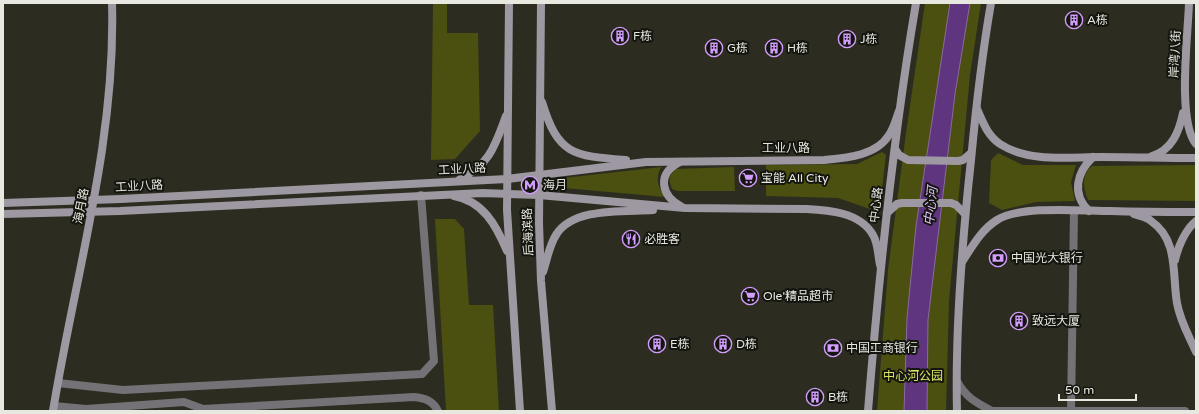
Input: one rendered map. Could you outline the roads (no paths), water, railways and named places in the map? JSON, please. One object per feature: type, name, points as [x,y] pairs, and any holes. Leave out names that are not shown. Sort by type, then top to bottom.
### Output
[{"type":"main road","name":"海月路","points":[[54,409],[102,154],[111,81],[112,3]]},
{"type":"main road","name":"后海滨路","points":[[509,3],[507,194],[509,255],[520,411]]},
{"type":"main road","name":"后海滨路","points":[[541,3],[539,93],[541,281],[552,411]]},
{"type":"main road","name":"中心路","points":[[868,411],[880,265],[899,111],[916,3]]},
{"type":"main road","points":[[957,411],[957,318],[965,214],[983,47],[991,3]]},
{"type":"main road","name":"岸湾八街","points":[[1185,106],[1189,3]]},
{"type":"main road","points":[[539,93],[551,130],[564,146],[573,152],[593,157],[646,162]]},
{"type":"main road","points":[[1185,106],[1187,127],[1196,144]]},
{"type":"main road","points":[[1147,158],[1158,154],[1171,144],[1178,132],[1185,106]]},
{"type":"main road","points":[[976,108],[985,128],[992,137],[1010,150],[1037,156],[1196,158]]},
{"type":"main road","name":"工业八路","points":[[3,203],[94,200],[507,179],[646,162],[824,160],[846,158],[863,154],[880,145],[889,135],[899,111]]},
{"type":"main road","points":[[456,181],[474,172],[485,162],[495,144],[507,112]]},
{"type":"main road","points":[[895,149],[899,155],[908,160],[958,161],[963,160],[972,153]]},
{"type":"main road","points":[[1089,211],[1079,199],[1078,189],[1081,171],[1093,157]]},
{"type":"main road","points":[[682,161],[668,170],[664,185],[670,199],[685,208]]},
{"type":"main road","name":"工业八路","points":[[3,214],[92,212],[443,194],[539,195],[685,208],[806,209],[840,213],[855,218],[873,234],[880,265]]},
{"type":"main road","points":[[443,194],[469,200],[484,211],[498,232],[509,255]]},
{"type":"main road","points":[[887,213],[897,204],[902,203],[951,203],[956,205],[965,214]]},
{"type":"main road","points":[[541,281],[552,242],[567,222],[587,215],[685,208]]},
{"type":"main road","points":[[961,263],[985,231],[998,220],[1014,214],[1034,211],[1196,212]]},
{"type":"main road","points":[[1128,212],[1151,220],[1164,233],[1171,249],[1174,264],[1177,304],[1181,320],[1196,352]]},
{"type":"main road","points":[[1174,264],[1187,231],[1196,221]]},
{"type":"street","points":[[58,383],[123,390],[422,374],[434,361],[421,195]]},
{"type":"street","points":[[1071,411],[1074,211]]},
{"type":"street","points":[[957,380],[961,389],[972,400],[992,411],[1185,411]]},
{"type":"street","points":[[54,409],[86,409],[184,402],[203,409],[414,397],[432,402],[438,411]]},
{"type":"water","name":"中心河","points":[[950,3],[970,3],[955,94],[928,320],[927,411],[904,411],[907,318],[916,226]]},
{"type":"place","name":"A栋","points":[[1074,20]]},
{"type":"place","name":"F栋","points":[[620,36]]},
{"type":"place","name":"J栋","points":[[847,39]]},
{"type":"place","name":"G栋","points":[[714,48]]},
{"type":"place","name":"H栋","points":[[774,48]]},
{"type":"place","name":"宝能 All City","points":[[748,178]]},
{"type":"place","name":"海月","points":[[530,185]]},
{"type":"place","name":"必胜客","points":[[631,239]]},
{"type":"place","name":"中国光大银行","points":[[998,258]]},
{"type":"place","name":"Ole'精品超市","points":[[750,296]]},
{"type":"place","name":"致远大厦","points":[[1019,321]]},
{"type":"place","name":"E栋","points":[[657,344]]},
{"type":"place","name":"D栋","points":[[723,344]]},
{"type":"place","name":"中国工商银行","points":[[833,348]]},
{"type":"place","name":"B栋","points":[[815,397]]},
{"type":"park label","name":"中心河公园","points":[[913,376]]}]
